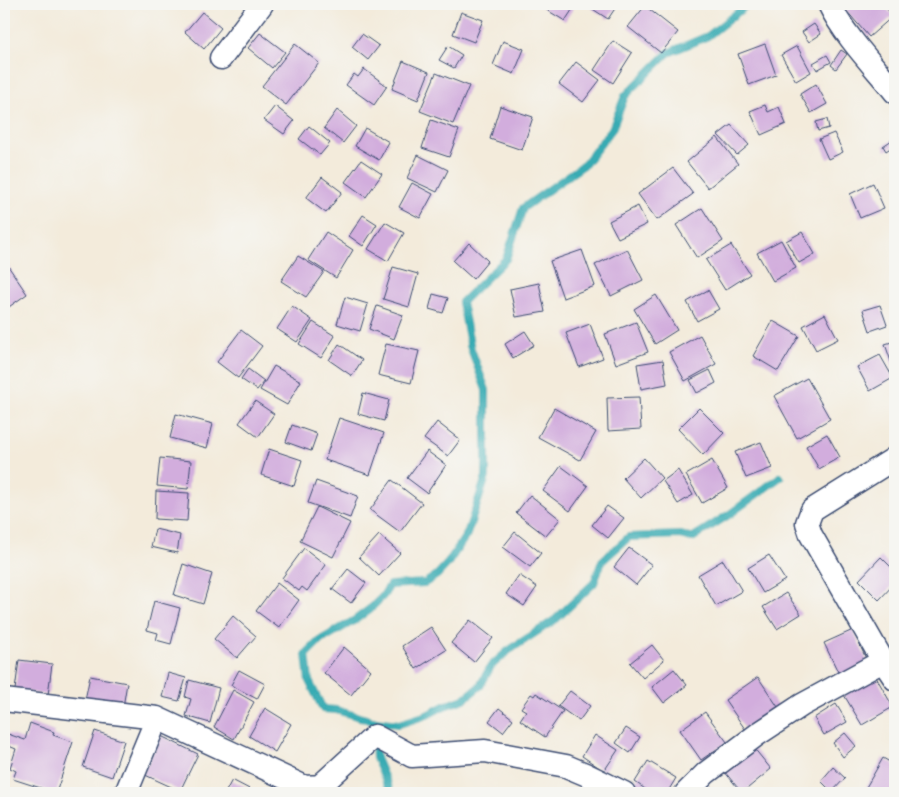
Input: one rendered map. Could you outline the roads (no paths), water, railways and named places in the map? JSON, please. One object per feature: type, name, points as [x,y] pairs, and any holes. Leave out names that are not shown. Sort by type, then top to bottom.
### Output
[{"type":"street","points":[[221,58],[262,4]]},
{"type":"street","points":[[829,4],[846,31],[895,92]]},
{"type":"street","points":[[895,458],[812,510],[807,522],[811,535],[882,661],[895,679]]},
{"type":"street","points":[[686,793],[706,773],[765,729],[802,705],[882,661]]},
{"type":"street","points":[[4,700],[158,718],[306,787],[320,786],[375,736],[412,756],[485,752],[566,766],[624,793]]},
{"type":"street","points":[[126,793],[158,718]]},
{"type":"waterway","points":[[373,721],[336,710],[323,709],[309,681],[306,654],[319,641],[355,620],[371,608],[383,596],[390,585],[425,583],[437,575],[448,563],[467,534],[486,477],[486,390],[471,349],[462,302],[506,259],[523,208],[585,164],[612,129],[625,96],[668,53],[708,36],[748,4]]},
{"type":"waterway","points":[[374,726],[373,721],[399,724],[427,715],[444,706],[464,699],[480,686],[491,666],[508,651],[556,619],[594,583],[602,561],[629,537],[680,535],[692,538],[730,514],[780,477]]},
{"type":"waterway","points":[[375,742],[376,758],[391,793]]}]
